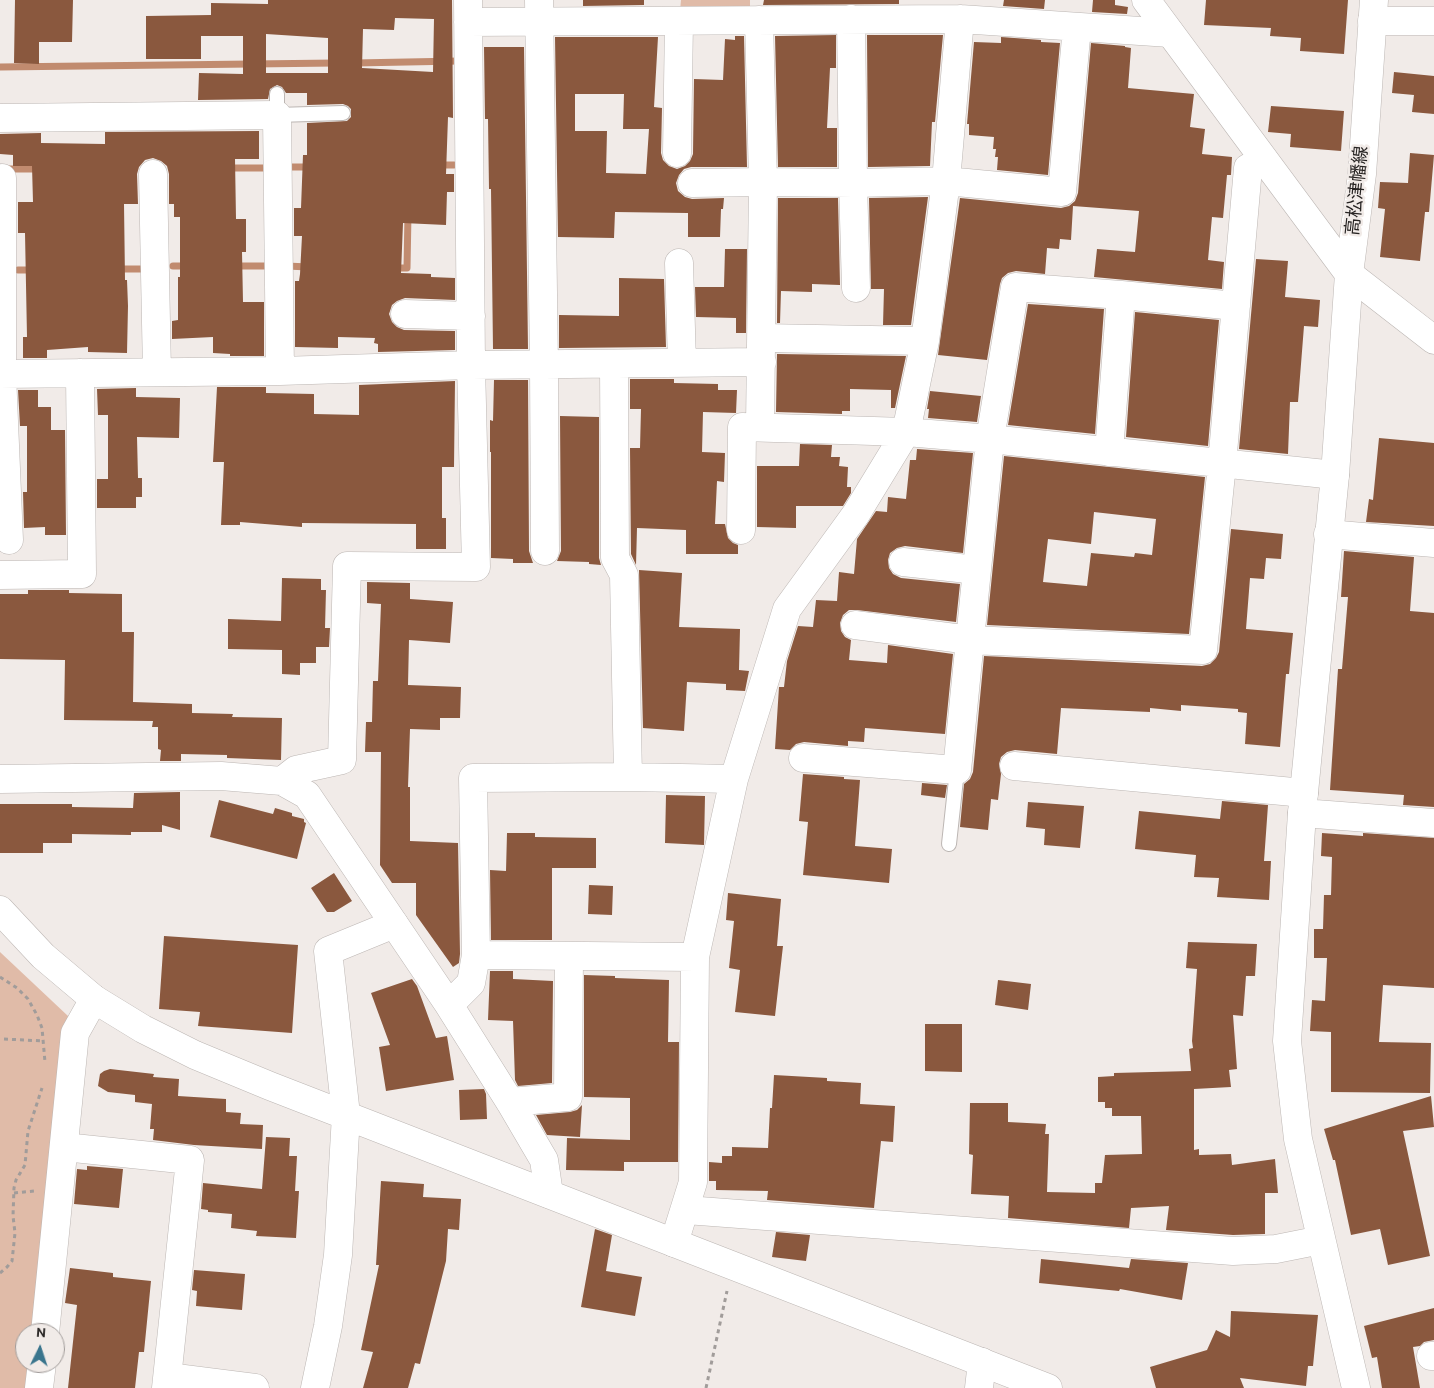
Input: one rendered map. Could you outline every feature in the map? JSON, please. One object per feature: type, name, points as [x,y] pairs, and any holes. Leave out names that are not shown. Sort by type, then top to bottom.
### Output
[{"type":"street","points":[[1146,0],[1349,274],[1434,340]]},
{"type":"street","points":[[1373,10],[1434,22]]},
{"type":"street","name":"高松津幡線","points":[[1356,1388],[1298,1139],[1286,1040],[1302,803],[1334,475],[1349,274],[1362,174],[1373,10]]},
{"type":"street","points":[[282,781],[296,770],[342,760],[347,566],[476,567],[471,365],[468,11],[539,11],[680,21],[960,19],[1170,33]]},
{"type":"street","points":[[539,11],[545,551]]},
{"type":"street","points":[[851,19],[852,183],[856,288]]},
{"type":"street","points":[[674,1243],[686,1210],[693,1182],[695,957],[734,779],[787,609],[856,514],[906,432],[925,341],[946,181],[960,19]]},
{"type":"street","points":[[759,20],[763,182],[760,427]]},
{"type":"street","points":[[676,153],[680,21]]},
{"type":"street","points":[[692,183],[946,181],[1062,192],[1077,27]]},
{"type":"street","points":[[0,118],[277,105],[280,371]]},
{"type":"street","points":[[855,625],[970,640],[1203,650],[1222,464],[1248,168],[1264,160]]},
{"type":"street","points":[[153,174],[156,372]]},
{"type":"street","points":[[2,178],[1,374],[9,540]]},
{"type":"street","points":[[680,263],[682,363]]},
{"type":"street","points":[[803,758],[957,770],[990,439],[1015,287],[1236,306]]},
{"type":"street","points":[[1109,452],[1121,295]]},
{"type":"street","points":[[405,314],[471,316]]},
{"type":"street","points":[[1,374],[280,371],[471,365],[682,363],[762,350],[925,341]]},
{"type":"street","points":[[614,364],[615,558],[624,575],[628,777]]},
{"type":"street","points":[[0,575],[82,574],[80,373]]},
{"type":"street","points":[[741,530],[732,503],[742,427],[906,432],[1334,475]]},
{"type":"street","points":[[1328,534],[1434,543]]},
{"type":"street","points":[[903,562],[977,570]]},
{"type":"street","points":[[1014,766],[1302,803],[1434,823]]},
{"type":"street","points":[[0,779],[221,776],[282,781],[307,795],[448,1005],[510,1102],[544,1160],[549,1194]]},
{"type":"street","points":[[448,1005],[471,983],[476,955],[473,778],[628,777],[734,779]]},
{"type":"street","points":[[0,910],[43,956],[94,999],[143,1029],[195,1055],[732,1266],[980,1375],[1048,1388]]},
{"type":"street","points":[[315,1388],[328,1326],[338,1256],[346,1115],[328,951],[394,924]]},
{"type":"street","points":[[476,955],[695,957]]},
{"type":"street","points":[[510,1102],[568,1097],[569,956]]},
{"type":"street","points":[[46,1323],[74,1043],[76,1034],[94,999]]},
{"type":"street","points":[[64,1147],[190,1160],[167,1382],[255,1388]]},
{"type":"street","points":[[686,1210],[1232,1250],[1276,1248],[1321,1240]]},
{"type":"street","points":[[39,1388],[41,1373]]},
{"type":"lane","points":[[277,105],[344,112]]},
{"type":"lane","points":[[949,844],[957,770]]},
{"type":"path","points":[[0,977],[17,988],[28,999],[38,1015],[42,1028],[44,1071]]},
{"type":"path","points":[[4,1039],[74,1043]]},
{"type":"path","points":[[0,1273],[12,1261],[15,1233],[13,1216],[14,1188],[16,1180],[25,1165],[28,1131],[43,1079]]},
{"type":"path","points":[[706,1388],[732,1266]]},
{"type":"shaded area","points":[[681,0],[750,0],[750,10],[680,11]]},
{"type":"shaded area","points":[[0,952],[68,1016],[34,1323],[15,1323],[15,1373],[29,1373],[27,1388],[0,1388]]},
{"type":"building","points":[[15,0],[73,0],[72,42],[39,42],[39,64],[14,63]]},
{"type":"building","points":[[268,0],[452,0],[453,118],[448,117],[446,174],[454,174],[454,192],[447,192],[446,225],[403,223],[401,273],[431,274],[431,277],[455,278],[455,300],[405,298],[392,305],[389,314],[392,322],[404,330],[455,331],[455,350],[378,352],[378,344],[374,343],[375,338],[338,337],[338,348],[295,347],[295,281],[299,281],[302,236],[294,236],[294,208],[301,208],[303,155],[307,155],[307,123],[347,121],[351,117],[351,109],[343,104],[307,105],[307,93],[286,93],[282,87],[277,85],[270,89],[268,99],[198,100],[199,73],[243,74],[243,36],[201,36],[201,59],[146,59],[146,16],[211,15],[211,3],[268,4]],"holes":[[[395,18],[434,19],[433,72],[362,68],[363,29],[394,30]],[[266,34],[328,38],[328,73],[266,73]]]},
{"type":"building","points":[[583,0],[644,0],[644,5],[583,6]]},
{"type":"building","points":[[764,0],[899,0],[899,4],[763,5]]},
{"type":"building","points":[[1004,0],[1045,0],[1044,9],[1003,6]]},
{"type":"building","points":[[1093,0],[1115,0],[1115,5],[1128,7],[1127,14],[1092,12]]},
{"type":"building","points":[[1206,0],[1348,0],[1344,54],[1300,51],[1301,38],[1270,36],[1271,28],[1204,25]]},
{"type":"building","points":[[836,35],[836,68],[830,68],[827,128],[837,128],[837,167],[778,167],[775,36]]},
{"type":"building","points":[[867,35],[943,35],[935,122],[932,122],[930,166],[868,167]]},
{"type":"building","points":[[735,36],[744,36],[747,167],[691,167],[684,169],[676,183],[678,191],[685,197],[692,199],[724,198],[723,209],[721,209],[720,237],[688,237],[688,213],[615,212],[614,238],[558,237],[555,37],[658,37],[654,107],[662,108],[661,153],[663,160],[669,166],[677,169],[685,166],[693,154],[694,79],[723,80],[725,39],[735,40]],"holes":[[[575,94],[624,94],[623,129],[649,129],[646,174],[606,173],[607,131],[575,131]]]},
{"type":"building","points":[[1001,37],[1060,43],[1048,175],[997,170],[998,157],[995,157],[996,149],[993,149],[994,137],[969,135],[969,124],[967,124],[974,42],[1001,43]]},
{"type":"building","points":[[1091,43],[1131,48],[1128,88],[1194,94],[1190,127],[1205,129],[1202,154],[1232,157],[1231,175],[1227,175],[1223,218],[1212,217],[1208,260],[1224,262],[1222,289],[1094,277],[1097,249],[1135,252],[1139,211],[1073,206],[1071,240],[1060,239],[1059,249],[1047,248],[1045,274],[1016,271],[1008,273],[1002,278],[987,360],[938,355],[960,198],[1061,208],[1069,206],[1075,201],[1078,193]]},
{"type":"building","points":[[484,47],[524,47],[528,349],[493,349],[491,189],[489,189],[488,119],[485,119]]},
{"type":"building","points":[[1394,72],[1434,76],[1434,114],[1412,112],[1414,95],[1392,93]]},
{"type":"building","points":[[1271,106],[1344,111],[1341,151],[1290,147],[1291,134],[1268,132]]},
{"type":"building","points":[[259,131],[259,159],[235,159],[236,219],[246,219],[246,252],[242,252],[243,302],[264,302],[264,356],[230,356],[230,354],[213,353],[213,337],[172,339],[172,321],[178,320],[180,217],[174,217],[174,204],[169,204],[169,174],[167,166],[153,158],[145,160],[139,167],[137,174],[138,204],[124,204],[125,280],[127,280],[128,306],[127,353],[88,352],[88,347],[47,350],[47,358],[23,358],[23,337],[27,337],[25,233],[18,233],[18,202],[33,202],[32,166],[13,166],[13,155],[0,154],[0,134],[41,133],[41,143],[105,144],[105,132]]},
{"type":"building","points":[[1410,153],[1434,155],[1429,212],[1425,212],[1420,261],[1380,257],[1385,209],[1378,208],[1380,182],[1408,183]]},
{"type":"building","points":[[928,197],[911,325],[883,325],[884,289],[871,289],[869,198]]},
{"type":"building","points":[[778,198],[838,198],[840,285],[812,284],[812,292],[781,291],[780,323],[777,323]]},
{"type":"building","points":[[725,249],[747,249],[746,333],[736,333],[736,318],[696,317],[695,287],[724,287]]},
{"type":"building","points":[[1256,259],[1288,261],[1285,297],[1320,300],[1318,327],[1304,326],[1298,402],[1290,402],[1288,454],[1239,449]]},
{"type":"building","points":[[619,278],[664,279],[666,347],[559,348],[559,315],[619,316]]},
{"type":"building","points":[[1028,304],[1104,309],[1095,434],[1008,425]]},
{"type":"building","points":[[1135,312],[1219,320],[1208,446],[1126,437]]},
{"type":"building","points":[[777,354],[906,356],[895,408],[891,408],[891,390],[850,389],[850,411],[842,411],[842,414],[776,412]]},
{"type":"building","points":[[630,379],[674,379],[674,383],[718,384],[718,390],[737,390],[736,413],[703,412],[702,452],[725,453],[724,482],[717,481],[715,524],[725,524],[728,538],[738,545],[738,554],[686,554],[686,530],[637,528],[636,565],[631,554],[630,448],[640,448],[641,409],[630,409]]},
{"type":"building","points":[[494,380],[528,380],[529,551],[533,563],[513,563],[513,559],[491,558],[490,420],[493,421]]},
{"type":"building","points":[[455,381],[454,467],[442,467],[442,518],[446,518],[446,549],[416,549],[416,524],[302,523],[302,527],[240,522],[240,525],[221,525],[224,462],[213,462],[217,387],[266,387],[266,393],[314,394],[314,414],[359,415],[359,385]]},
{"type":"building","points":[[136,388],[136,397],[180,398],[179,438],[137,437],[138,478],[142,478],[142,497],[136,497],[136,508],[97,508],[97,479],[108,479],[108,415],[98,415],[97,389]]},
{"type":"building","points":[[18,390],[38,390],[38,407],[51,407],[51,430],[65,430],[66,535],[45,535],[45,527],[24,528],[23,492],[27,492],[27,426],[20,426]]},
{"type":"building","points":[[930,391],[981,396],[977,422],[928,418],[929,409],[927,409]]},
{"type":"building","points":[[560,416],[599,417],[599,558],[601,565],[589,564],[589,562],[557,561],[561,551]]},
{"type":"building","points":[[1379,438],[1434,443],[1434,526],[1366,522],[1369,499],[1373,500]]},
{"type":"building","points":[[800,444],[832,445],[831,457],[840,457],[839,466],[848,467],[847,487],[851,487],[851,493],[843,506],[796,506],[796,528],[757,527],[757,466],[799,466]]},
{"type":"building","points":[[917,449],[973,453],[963,553],[905,546],[897,548],[890,553],[888,560],[889,568],[893,574],[901,578],[960,584],[956,622],[849,610],[843,615],[840,623],[841,631],[845,637],[851,640],[849,660],[887,663],[888,645],[953,654],[945,734],[865,728],[864,742],[848,741],[848,746],[804,742],[796,744],[790,750],[775,749],[779,687],[784,687],[787,661],[798,626],[813,627],[816,600],[837,601],[839,572],[854,574],[857,539],[876,511],[887,512],[888,497],[906,499],[910,460],[916,460]]},
{"type":"building","points":[[1004,456],[1205,477],[1189,634],[987,625]],"holes":[[[1094,512],[1156,519],[1152,555],[1135,553],[1134,557],[1091,553],[1087,586],[1043,582],[1048,539],[1091,544]]]},
{"type":"building","points":[[1231,529],[1283,534],[1281,559],[1266,558],[1264,579],[1250,578],[1246,629],[1293,633],[1289,674],[1286,674],[1280,747],[1245,744],[1247,713],[1238,712],[1238,709],[1181,705],[1181,711],[1150,708],[1150,712],[1061,708],[1057,754],[1015,750],[1007,752],[1001,757],[999,764],[1001,774],[998,800],[991,799],[988,830],[960,827],[964,784],[970,779],[973,772],[984,656],[1202,666],[1210,664],[1219,652]]},
{"type":"building","points":[[1344,551],[1414,557],[1410,611],[1434,613],[1434,807],[1403,805],[1404,795],[1330,790],[1338,669],[1342,669],[1348,597],[1341,597]]},
{"type":"building","points":[[639,570],[682,573],[679,627],[740,629],[739,670],[749,671],[745,691],[726,690],[726,684],[687,682],[684,731],[643,728]]},
{"type":"building","points":[[282,578],[321,579],[321,590],[326,590],[325,628],[330,628],[329,647],[316,647],[316,663],[300,663],[300,675],[282,674],[282,650],[228,649],[228,619],[281,621]]},
{"type":"building","points":[[367,582],[410,583],[410,599],[453,602],[450,643],[409,640],[408,685],[461,687],[460,718],[440,718],[440,730],[410,729],[408,787],[410,787],[410,841],[458,843],[460,954],[459,963],[453,967],[416,915],[416,883],[392,883],[380,865],[381,752],[365,752],[366,722],[372,722],[373,681],[378,681],[381,604],[367,603]]},
{"type":"building","points":[[28,590],[69,590],[69,593],[122,594],[122,632],[134,632],[133,702],[192,704],[192,713],[233,714],[232,717],[282,718],[281,760],[227,758],[227,755],[181,754],[181,761],[160,761],[161,750],[158,749],[158,727],[152,727],[153,721],[64,720],[65,660],[0,659],[0,594],[28,594]]},
{"type":"building","points":[[803,774],[860,780],[855,846],[892,849],[889,883],[803,875],[808,822],[799,821]]},
{"type":"building","points":[[922,783],[947,785],[945,798],[921,795]]},
{"type":"building","points":[[180,792],[180,830],[162,825],[162,832],[131,832],[131,835],[72,834],[72,843],[43,843],[43,853],[0,853],[0,804],[72,804],[72,807],[133,808],[134,793]]},
{"type":"building","points":[[666,795],[705,796],[704,845],[665,843]]},
{"type":"building","points":[[219,800],[273,814],[275,808],[304,819],[306,823],[297,859],[210,837]]},
{"type":"building","points":[[1222,801],[1268,805],[1264,861],[1271,861],[1269,900],[1217,897],[1219,878],[1194,877],[1196,855],[1135,849],[1139,811],[1220,819]]},
{"type":"building","points":[[1028,802],[1084,806],[1080,848],[1044,845],[1045,829],[1026,827]]},
{"type":"building","points":[[507,833],[535,833],[535,837],[596,838],[596,868],[552,868],[552,940],[491,940],[490,870],[506,871]]},
{"type":"building","points":[[1322,833],[1363,836],[1363,833],[1434,838],[1434,988],[1383,985],[1379,1042],[1431,1043],[1430,1093],[1331,1092],[1331,1032],[1310,1031],[1312,1000],[1325,1001],[1327,958],[1314,958],[1314,929],[1323,929],[1324,895],[1331,895],[1332,857],[1321,856]]},
{"type":"building","points":[[334,873],[352,901],[334,912],[327,912],[311,888]]},
{"type":"building","points":[[589,885],[613,886],[612,915],[588,914]]},
{"type":"building","points":[[728,893],[781,899],[777,946],[783,946],[775,1016],[735,1012],[740,970],[729,968],[734,921],[726,920]]},
{"type":"building","points":[[164,936],[298,945],[292,1033],[198,1026],[200,1012],[159,1009]]},
{"type":"building","points":[[1188,942],[1257,944],[1255,976],[1246,976],[1243,1016],[1233,1015],[1237,1069],[1229,1070],[1231,1087],[1194,1089],[1194,1150],[1199,1149],[1199,1155],[1231,1154],[1232,1165],[1275,1159],[1278,1193],[1265,1193],[1265,1234],[1233,1235],[1166,1230],[1169,1206],[1131,1208],[1129,1228],[1008,1218],[1009,1196],[971,1194],[973,1155],[969,1154],[970,1103],[1008,1103],[1008,1122],[1046,1124],[1045,1134],[1049,1134],[1047,1192],[1095,1193],[1095,1183],[1102,1183],[1105,1155],[1142,1154],[1141,1116],[1112,1116],[1112,1108],[1105,1108],[1105,1102],[1098,1102],[1098,1077],[1114,1076],[1114,1073],[1191,1071],[1189,1049],[1193,1048],[1197,969],[1186,968]]},
{"type":"building","points":[[490,971],[513,971],[513,979],[553,981],[552,1083],[518,1086],[515,1080],[513,1021],[488,1020]]},
{"type":"building","points":[[584,975],[669,980],[668,1042],[679,1042],[678,1162],[624,1162],[624,1171],[566,1170],[567,1138],[630,1140],[630,1098],[584,1097]]},
{"type":"building","points":[[412,979],[417,986],[436,1038],[447,1036],[454,1080],[386,1091],[379,1047],[390,1045],[371,993]]},
{"type":"building","points":[[998,980],[1031,984],[1028,1010],[995,1005]]},
{"type":"building","points":[[925,1024],[962,1024],[962,1072],[925,1071]]},
{"type":"building","points":[[110,1069],[154,1074],[153,1077],[179,1079],[178,1096],[226,1099],[226,1112],[241,1113],[240,1124],[263,1125],[262,1149],[194,1145],[153,1140],[154,1129],[150,1129],[152,1104],[135,1102],[135,1095],[108,1092],[98,1086],[100,1074]]},
{"type":"building","points":[[774,1075],[827,1078],[827,1081],[861,1083],[860,1104],[895,1106],[893,1142],[881,1141],[874,1208],[767,1200],[768,1191],[716,1190],[716,1181],[709,1181],[709,1162],[722,1163],[722,1156],[732,1156],[732,1147],[768,1148]]},
{"type":"building","points":[[484,1089],[487,1119],[460,1120],[459,1090]]},
{"type":"building","points":[[1431,1096],[1434,1127],[1403,1131],[1430,1256],[1388,1265],[1380,1229],[1351,1235],[1335,1160],[1333,1160],[1324,1129]]},
{"type":"building","points":[[582,1105],[580,1137],[547,1135],[536,1115],[570,1112],[577,1110]]},
{"type":"building","points":[[266,1137],[290,1138],[289,1156],[297,1156],[295,1191],[299,1191],[296,1238],[256,1236],[257,1231],[231,1228],[232,1214],[208,1212],[208,1210],[201,1209],[203,1183],[262,1189]]},
{"type":"building","points":[[87,1166],[123,1169],[119,1208],[74,1204],[77,1169],[87,1170]]},
{"type":"building","points":[[381,1181],[424,1184],[423,1197],[461,1199],[459,1230],[448,1229],[446,1261],[420,1364],[415,1363],[408,1388],[363,1388],[373,1352],[361,1350],[379,1265],[376,1265]]},
{"type":"building","points":[[595,1229],[612,1235],[606,1271],[642,1277],[635,1316],[581,1307]]},
{"type":"building","points":[[776,1232],[810,1235],[806,1261],[772,1257]]},
{"type":"building","points":[[1041,1259],[1129,1268],[1131,1259],[1188,1263],[1182,1300],[1120,1289],[1119,1291],[1039,1283]]},
{"type":"building","points":[[70,1268],[113,1273],[113,1277],[151,1281],[144,1352],[139,1352],[135,1388],[68,1388],[77,1305],[65,1303]]},
{"type":"building","points":[[194,1270],[245,1274],[242,1310],[196,1306],[197,1291],[192,1290]]},
{"type":"building","points":[[1434,1308],[1434,1340],[1413,1347],[1420,1388],[1382,1388],[1377,1357],[1372,1358],[1364,1326]]},
{"type":"building","points":[[1231,1311],[1318,1315],[1313,1366],[1308,1366],[1306,1386],[1240,1378],[1244,1388],[1156,1388],[1150,1367],[1207,1350],[1216,1330],[1230,1337]]},
{"type":"waterway","points":[[355,63],[459,61]]},
{"type":"waterway","points":[[0,67],[336,63]]},
{"type":"waterway","points":[[437,165],[454,165]]},
{"type":"waterway","points":[[285,167],[311,167]]},
{"type":"waterway","points":[[228,168],[265,168]]},
{"type":"waterway","points":[[3,169],[40,169]]},
{"type":"waterway","points":[[392,268],[407,268],[408,214]]},
{"type":"waterway","points":[[173,266],[189,266]]},
{"type":"waterway","points":[[235,266],[267,266]]},
{"type":"waterway","points":[[286,266],[309,267]]},
{"type":"waterway","points":[[117,269],[144,269]]},
{"type":"waterway","points":[[18,270],[34,270]]}]
